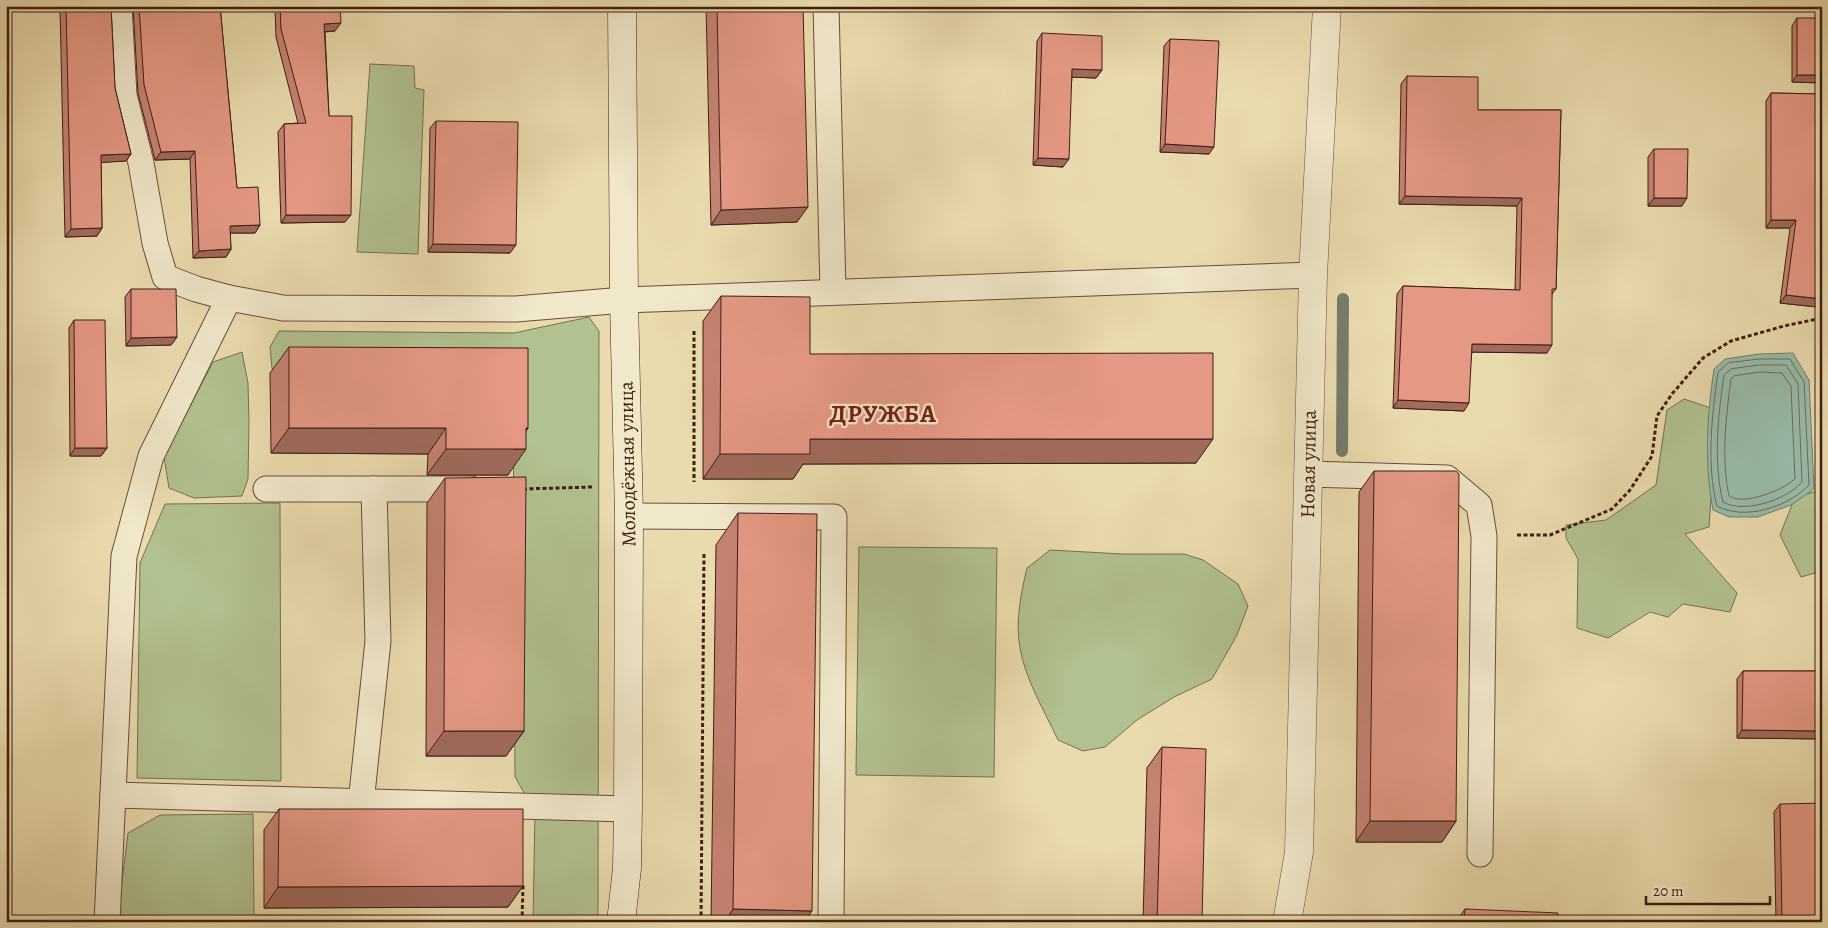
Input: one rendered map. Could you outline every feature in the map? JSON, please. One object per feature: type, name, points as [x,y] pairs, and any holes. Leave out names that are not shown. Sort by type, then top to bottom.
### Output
[{"type":"street","name":"Молодёжная улица","points":[[621,922],[627,868],[629,516],[624,300],[622,6]]},
{"type":"street","name":"Новая улица","points":[[1287,922],[1299,852],[1313,275],[1327,6]]},
{"type":"lane","points":[[118,6],[124,95],[141,163],[155,243],[166,277],[196,289],[229,298],[283,308],[516,309],[624,300],[1313,275]]},
{"type":"lane","points":[[826,6],[833,292]]},
{"type":"lane","points":[[107,922],[124,556],[151,456],[229,298]]},
{"type":"lane","points":[[1308,474],[1447,478],[1479,505],[1484,536],[1480,854]]},
{"type":"lane","points":[[266,489],[505,489]]},
{"type":"lane","points":[[361,803],[378,641],[374,489]]},
{"type":"lane","points":[[629,516],[834,517],[831,922]]},
{"type":"lane","points":[[113,795],[628,809]]},
{"type":"path","points":[[694,298],[694,484],[704,516],[701,922]]},
{"type":"path","points":[[1484,536],[1550,535],[1612,509],[1630,490],[1652,456],[1657,416],[1672,394],[1704,358],[1731,341],[1784,326],[1822,318]]},
{"type":"path","points":[[505,489],[628,485]]},
{"type":"path","points":[[522,883],[522,922]]},
{"type":"green space","points":[[370,64],[414,66],[415,88],[424,90],[418,254],[357,252]]},
{"type":"green space","points":[[589,317],[599,331],[598,922],[533,922],[535,812],[515,777],[513,370],[272,369],[270,347],[279,331],[514,333]]},
{"type":"green space","points":[[242,352],[248,383],[249,422],[248,479],[242,496],[194,498],[169,488],[164,457],[213,362]]},
{"type":"green space","points":[[1684,399],[1717,410],[1709,527],[1685,534],[1737,593],[1730,612],[1683,604],[1668,617],[1650,612],[1608,638],[1577,628],[1578,559],[1566,538],[1566,525],[1606,520],[1656,485],[1667,410]]},
{"type":"green space","points":[[1822,490],[1822,571],[1801,577],[1780,535],[1795,497]]},
{"type":"green space","points":[[280,503],[281,781],[137,778],[140,563],[165,504]]},
{"type":"green space","points":[[859,547],[997,548],[994,777],[856,775]]},
{"type":"green space","points":[[1050,550],[1123,554],[1184,554],[1203,560],[1238,584],[1248,606],[1237,635],[1212,679],[1174,697],[1137,720],[1105,747],[1083,751],[1058,740],[1026,672],[1020,648],[1018,628],[1021,597],[1027,568]]},
{"type":"green space","points":[[253,814],[254,915],[507,917],[507,922],[120,922],[119,907],[128,833],[160,815]]},
{"type":"water","points":[[1793,353],[1809,380],[1814,489],[1791,505],[1758,517],[1729,517],[1713,510],[1708,475],[1708,439],[1714,369],[1725,359],[1759,354]]},
{"type":"building","points":[[66,6],[111,6],[115,88],[131,154],[101,155],[102,228],[71,229]]},
{"type":"building","points":[[139,6],[220,6],[237,188],[258,187],[260,225],[230,226],[231,249],[199,251],[195,151],[161,152],[144,85]]},
{"type":"building","points":[[280,6],[340,6],[341,23],[324,24],[329,116],[352,116],[351,215],[286,215],[284,124],[306,123],[281,29]]},
{"type":"building","points":[[717,6],[803,6],[808,207],[721,210]]},
{"type":"building","points":[[1797,18],[1822,18],[1822,75],[1797,75]]},
{"type":"building","points":[[1042,33],[1102,36],[1102,70],[1072,69],[1069,159],[1038,158]]},
{"type":"building","points":[[1170,39],[1219,41],[1214,147],[1165,144]]},
{"type":"building","points":[[1407,76],[1478,77],[1478,110],[1561,110],[1556,289],[1552,289],[1552,345],[1472,344],[1469,403],[1398,400],[1403,286],[1520,290],[1522,198],[1405,196]]},
{"type":"building","points":[[1771,93],[1822,94],[1822,299],[1786,295],[1796,220],[1771,220]]},
{"type":"building","points":[[436,121],[518,122],[516,245],[433,244]]},
{"type":"building","points":[[1654,149],[1688,149],[1687,198],[1654,198]]},
{"type":"building","points":[[131,289],[176,289],[177,337],[131,338]]},
{"type":"building","points":[[721,296],[810,297],[810,354],[1213,353],[1213,439],[810,439],[810,454],[720,454]]},
{"type":"building","points":[[74,320],[105,320],[107,448],[75,448]]},
{"type":"building","points":[[289,347],[528,348],[528,428],[526,428],[526,449],[446,449],[446,428],[289,428]]},
{"type":"building","points":[[1374,471],[1456,471],[1459,474],[1456,821],[1370,821]]},
{"type":"building","points":[[526,477],[524,731],[444,731],[445,478]]},
{"type":"building","points":[[738,513],[817,514],[812,911],[733,909]]},
{"type":"building","points":[[1743,671],[1822,671],[1822,731],[1742,730]]},
{"type":"building","points":[[1162,747],[1206,749],[1202,922],[1157,922]]},
{"type":"building","points":[[1822,803],[1822,922],[1782,922],[1780,804]]},
{"type":"building","points":[[279,809],[523,809],[523,886],[278,887]]},
{"type":"building","points":[[1465,909],[1558,913],[1557,922],[1464,922]]},
{"type":"waterway","points":[[1342,451],[1343,299]]},
{"type":"district","name":"ДРУЖБА","points":[[883,413]]}]
